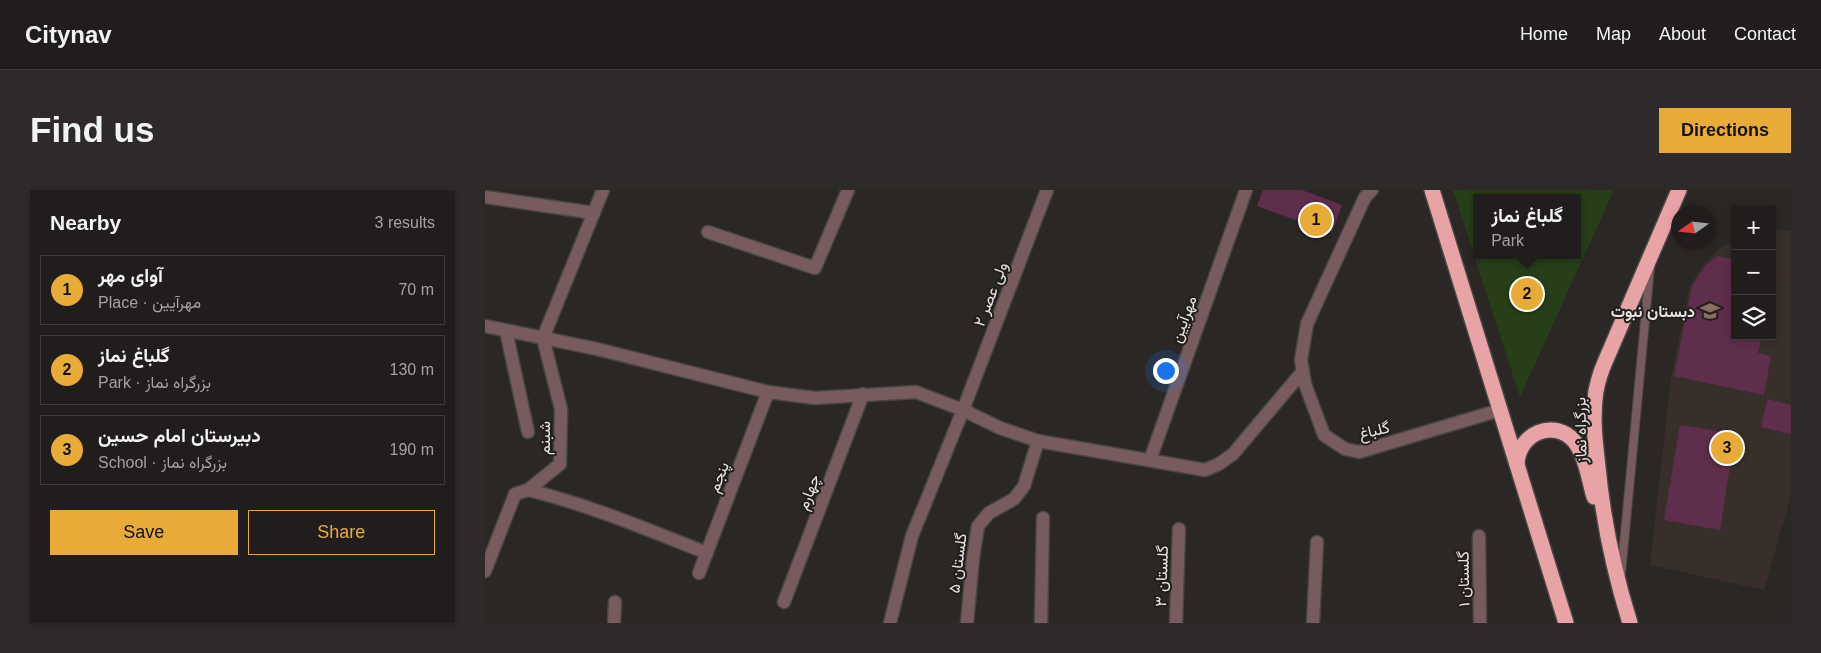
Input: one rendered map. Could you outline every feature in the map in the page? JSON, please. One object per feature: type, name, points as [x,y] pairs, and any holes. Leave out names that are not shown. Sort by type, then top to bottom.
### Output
[{"type":"highway","points":[[1432,190],[1566,623]]},
{"type":"highway","name":"بزرگراه نماز","points":[[1630,623],[1620,590],[1606,524],[1594,422],[1595,399],[1605,362],[1679,190]]},
{"type":"highway","points":[[1517,467],[1517,457],[1521,446],[1538,432],[1549,430],[1561,432],[1574,442],[1583,459],[1620,590]]},
{"type":"street","points":[[543,338],[603,190]]},
{"type":"street","points":[[708,232],[815,268],[848,190]]},
{"type":"street","name":"ولی عصر ۲","points":[[890,623],[912,536],[963,410],[1047,190]]},
{"type":"street","name":"مهرآیین","points":[[1150,460],[1246,190]]},
{"type":"street","name":"گلباغ","points":[[1372,190],[1365,197],[1307,324],[1301,360],[1305,384],[1324,435],[1345,449],[1359,452],[1500,410]]},
{"type":"street","points":[[485,197],[519,196],[593,214]]},
{"type":"street","points":[[485,326],[597,349],[768,392],[815,398],[916,392],[963,410],[1000,428],[1038,441],[1205,470],[1219,464],[1233,454],[1303,371]]},
{"type":"street","points":[[506,331],[528,432]]},
{"type":"street","name":"شبنم","points":[[485,571],[515,494],[528,490],[560,464],[561,409],[543,338]]},
{"type":"street","name":"پنجم","points":[[699,572],[768,392]]},
{"type":"street","name":"چهارم","points":[[784,602],[863,394]]},
{"type":"street","name":"گلستان ۵","points":[[967,623],[978,526],[989,513],[1014,499],[1024,486],[1038,441]]},
{"type":"street","points":[[528,490],[595,509],[707,553]]},
{"type":"street","points":[[1041,623],[1043,518]]},
{"type":"street","name":"گلستان ۳","points":[[1176,623],[1179,530]]},
{"type":"street","name":"گلستان ۱","points":[[1479,536],[1480,623]]},
{"type":"street","points":[[1313,623],[1317,542]]},
{"type":"street","points":[[614,623],[615,602]]},
{"type":"lane","points":[[1620,590],[1652,252]]},
{"type":"shaded area","points":[[1776,229],[1791,231],[1791,495],[1764,590],[1650,565],[1671,377],[1690,286],[1704,263],[1723,246],[1731,243],[1731,340],[1776,340]]},
{"type":"green space","points":[[1453,190],[1614,190],[1520,397],[1475,259],[1581,259],[1581,194],[1473,194],[1473,252]]},
{"type":"building","points":[[1263,190],[1302,190],[1342,205],[1332,233],[1257,206]]},
{"type":"building","name":"دبستان نبوت","points":[[1718,256],[1731,259],[1731,340],[1761,340],[1758,353],[1771,356],[1764,395],[1674,376],[1692,286],[1706,265]]},
{"type":"building","points":[[1767,399],[1791,405],[1791,434],[1761,427]]},
{"type":"building","points":[[1680,425],[1735,434],[1720,530],[1664,520]]},
{"type":"place","name":"آوای مهر","points":[[1316,220]]},
{"type":"place","name":"گلباغ نماز","points":[[1527,294]]},
{"type":"place","name":"دبستان نبوت","points":[[1710,311]]},
{"type":"place","name":"دبیرستان امام حسین","points":[[1727,448]]}]
